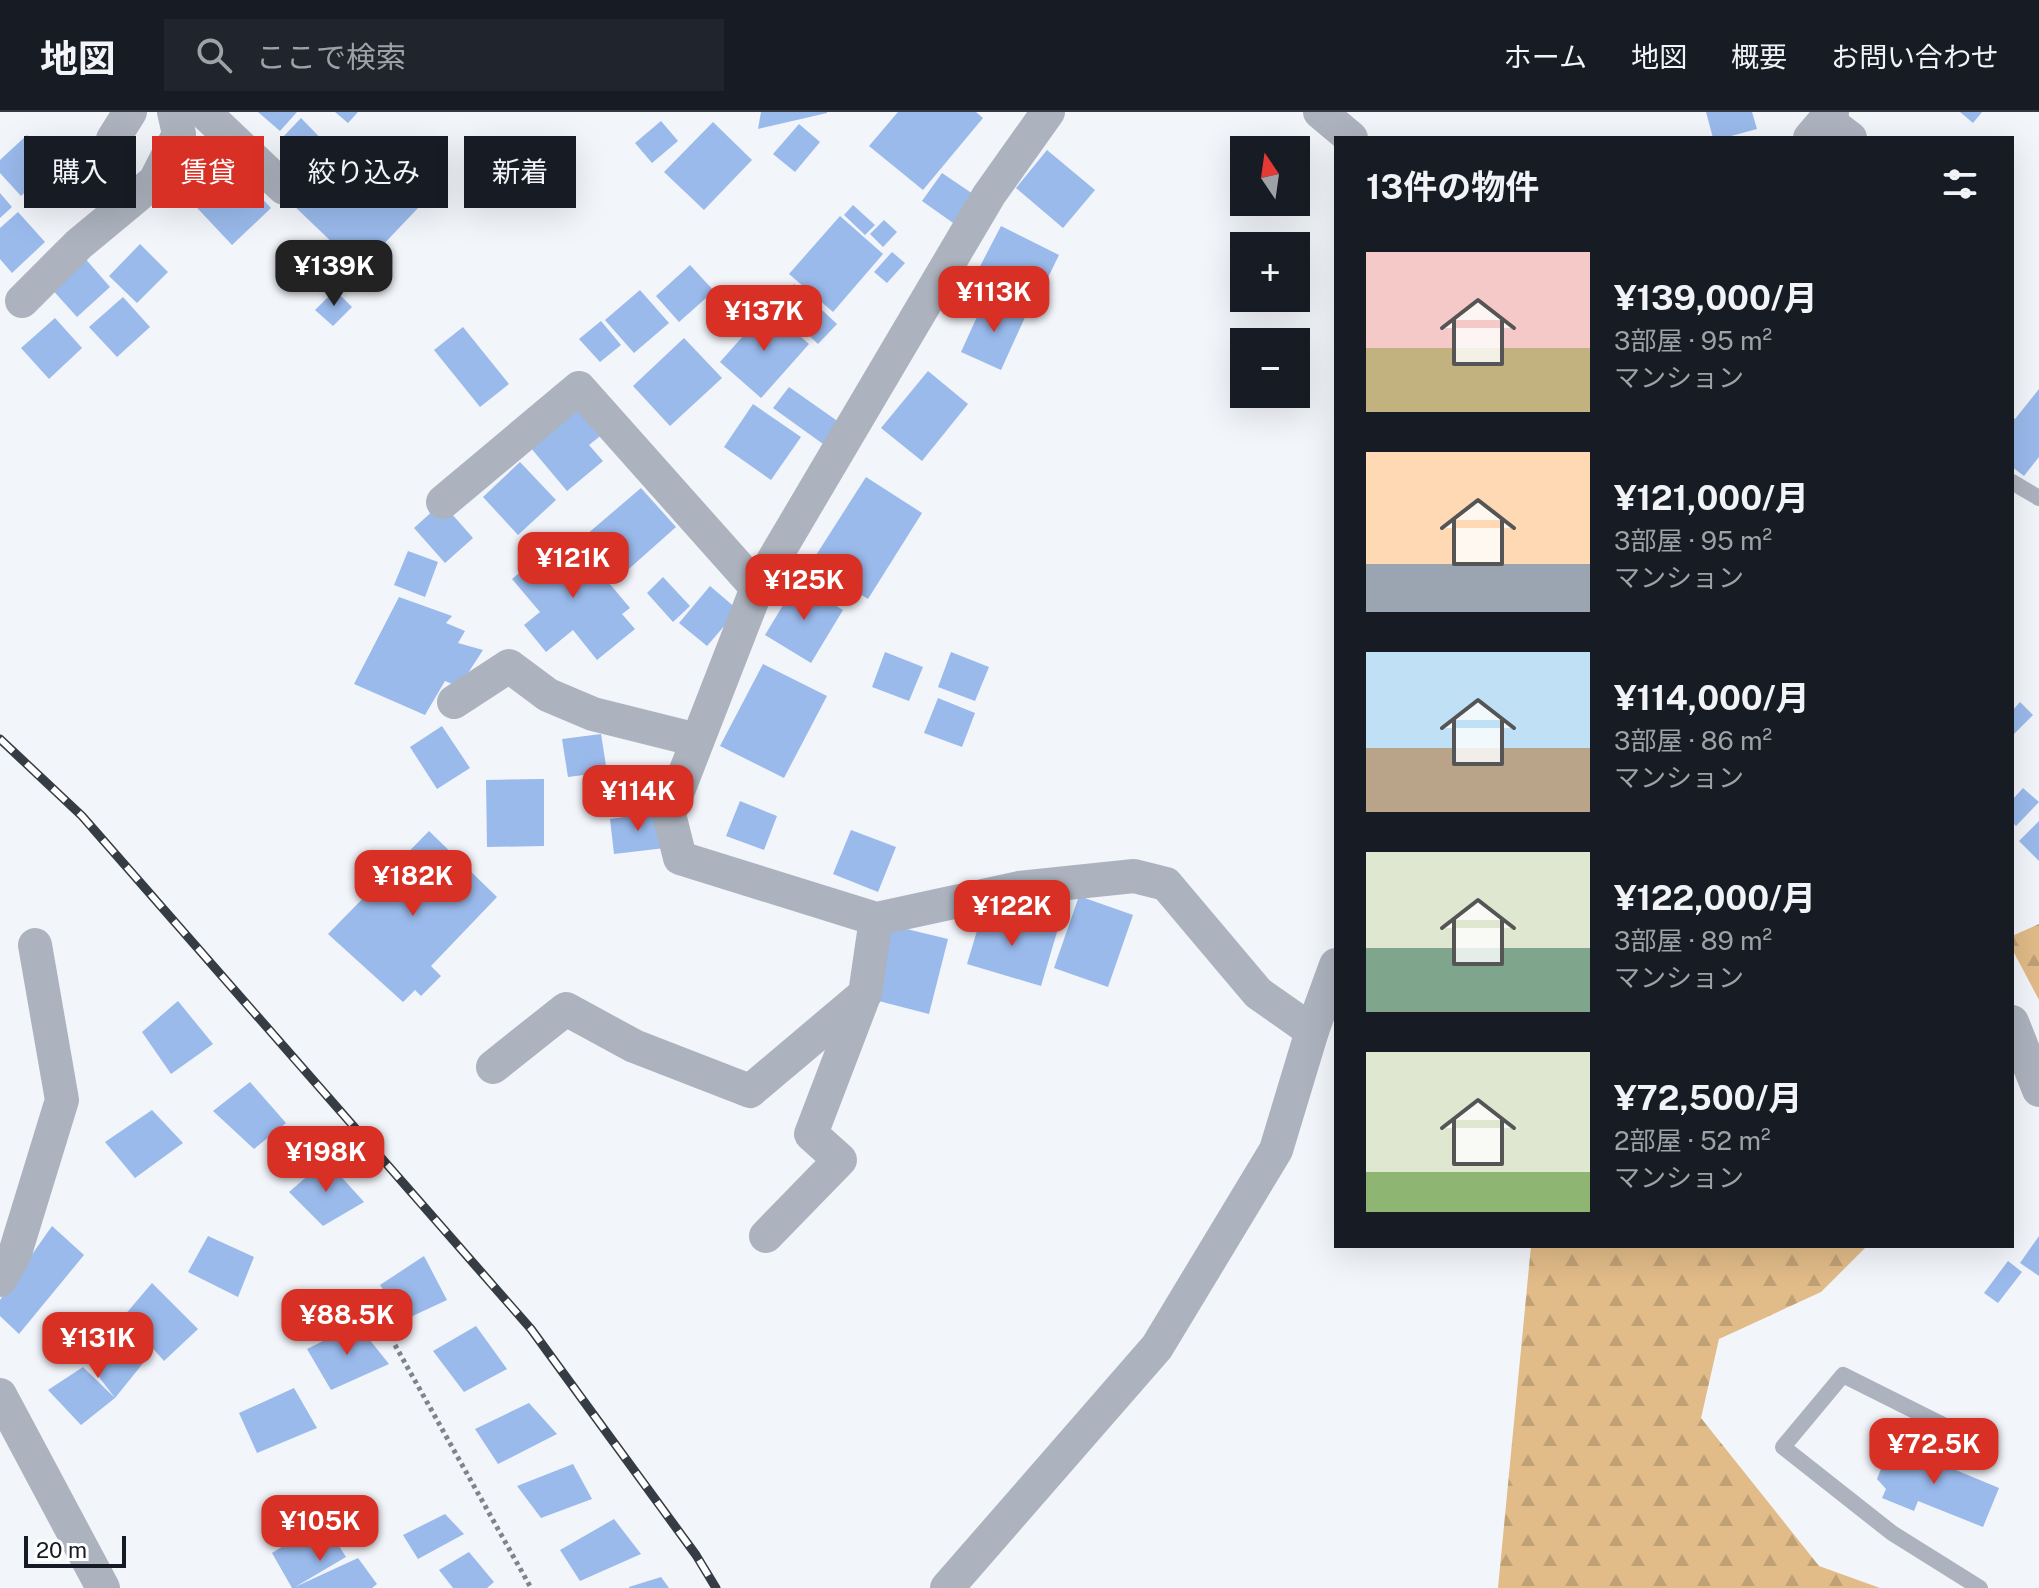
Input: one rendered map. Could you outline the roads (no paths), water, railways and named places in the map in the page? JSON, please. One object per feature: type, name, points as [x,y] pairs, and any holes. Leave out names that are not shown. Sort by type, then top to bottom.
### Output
[{"type":"street","points":[[22,301],[79,244],[155,181],[179,134],[174,112]]},
{"type":"street","points":[[204,112],[280,184]]},
{"type":"street","points":[[1048,112],[989,195],[757,588],[669,814],[680,858],[876,919],[1019,888],[1134,876],[1166,884],[1258,993],[1312,1031]]},
{"type":"street","points":[[1320,112],[1349,136]]},
{"type":"street","points":[[443,502],[579,388],[757,588]]},
{"type":"street","points":[[454,702],[509,666],[548,695],[593,714],[697,740]]},
{"type":"street","points":[[766,1236],[840,1160],[811,1134],[865,994],[876,919]]},
{"type":"street","points":[[0,1280],[15,1253],[62,1100],[35,945]]},
{"type":"street","points":[[947,1588],[1157,1347],[1276,1150],[1334,970]]},
{"type":"street","points":[[493,1067],[566,1009],[634,1046],[750,1091],[865,994]]},
{"type":"street","points":[[2014,1027],[2039,1090]]},
{"type":"street","points":[[0,1395],[103,1588]]},
{"type":"lane","points":[[2014,483],[2039,498]]},
{"type":"lane","points":[[1949,1428],[1843,1375],[1783,1447],[1892,1533],[1980,1588]]},
{"type":"railway","points":[[0,739],[82,816],[531,1329],[696,1555],[716,1588]]}]
